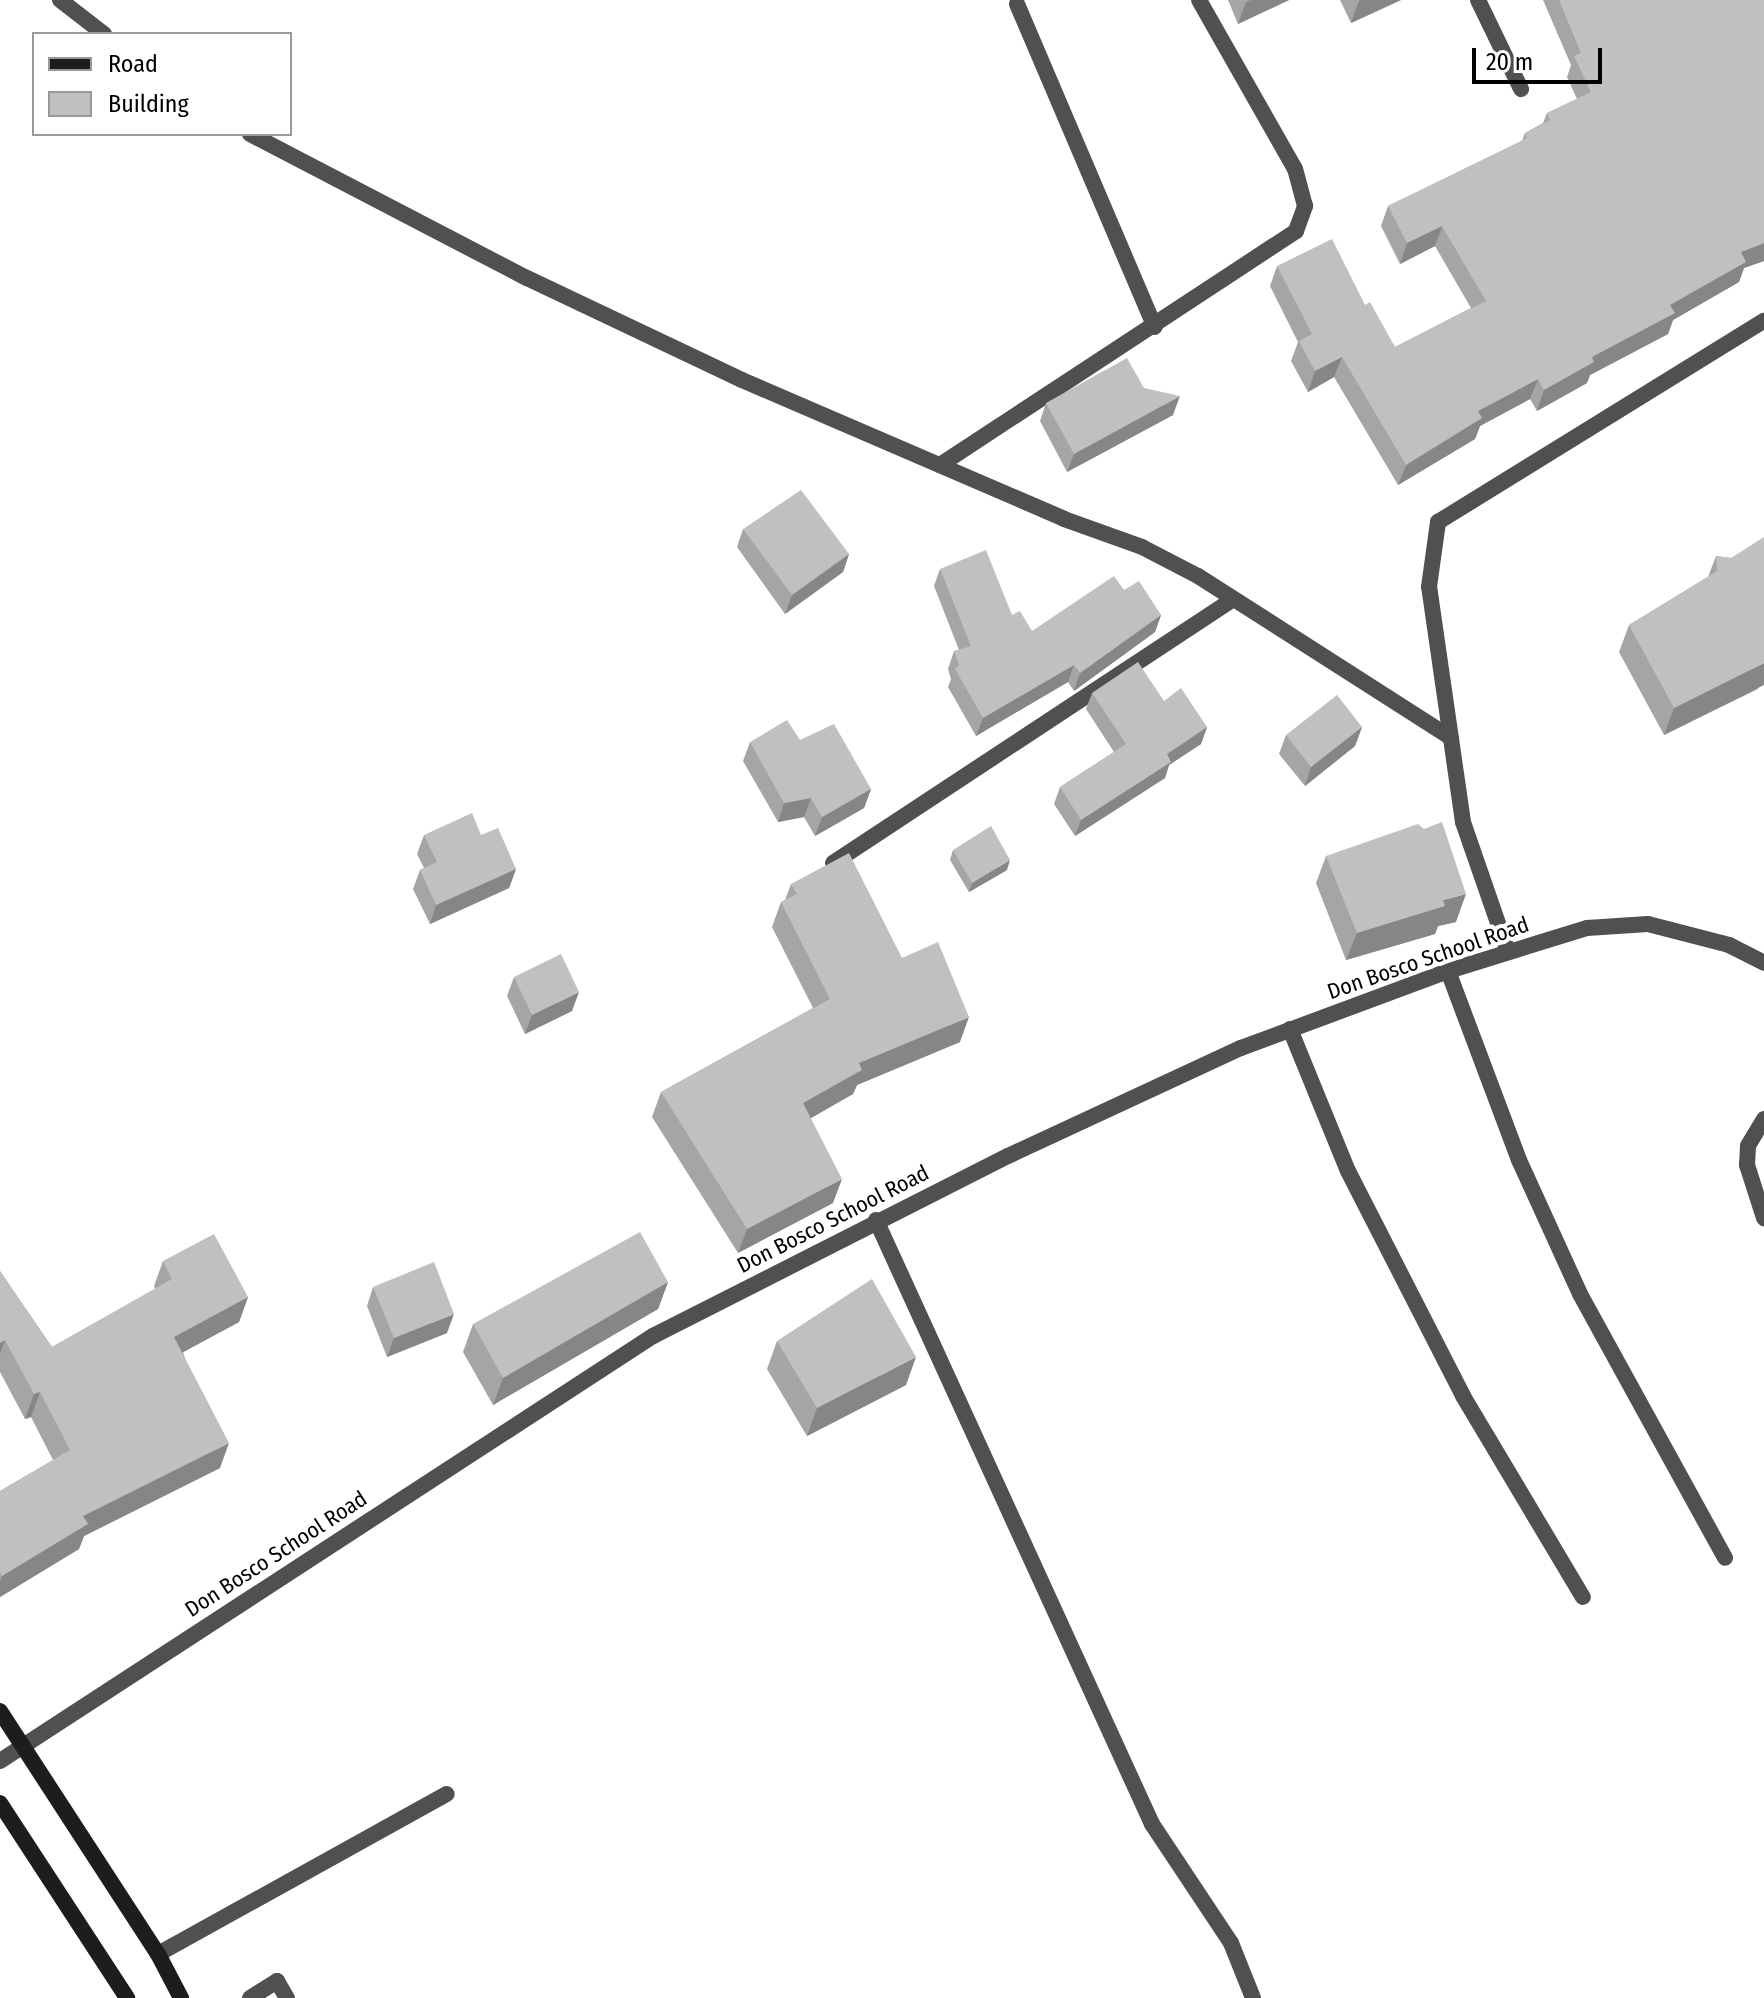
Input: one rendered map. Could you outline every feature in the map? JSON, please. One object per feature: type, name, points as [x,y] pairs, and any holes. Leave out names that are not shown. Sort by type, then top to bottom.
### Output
[{"type":"main road","points":[[0,1711],[158,1954],[181,1998]]},
{"type":"main road","points":[[0,1803],[127,1998]]},
{"type":"street","points":[[60,0],[101,32]]},
{"type":"street","points":[[940,465],[1277,248],[1296,231],[1305,206],[1295,169],[1199,0]]},
{"type":"street","points":[[1478,0],[1521,89]]},
{"type":"street","points":[[1017,4],[1155,327]]},
{"type":"street","points":[[254,136],[527,278],[742,380],[1142,547],[1233,599],[1451,738]]},
{"type":"street","points":[[1508,952],[1463,822],[1429,587],[1438,522],[1764,321]]},
{"type":"street","points":[[833,863],[1233,599]]},
{"type":"street","name":"Don Bosco School Road","points":[[0,1761],[653,1336],[876,1220],[1241,1048],[1448,971],[1587,928],[1648,924],[1729,945],[1764,963]]},
{"type":"street","points":[[1448,971],[1519,1160],[1580,1294],[1725,1558]]},
{"type":"street","points":[[1290,1029],[1348,1171],[1463,1396],[1583,1597]]},
{"type":"street","points":[[1764,1119],[1748,1146],[1747,1165],[1764,1218]]},
{"type":"street","points":[[876,1220],[1152,1824],[1231,1943],[1253,1998]]},
{"type":"street","points":[[158,1954],[447,1794]]},
{"type":"street","points":[[250,1998],[277,1981],[287,1998]]},
{"type":"building","points":[[1559,0],[1764,0],[1764,243],[1741,252],[1746,262],[1670,305],[1675,313],[1592,357],[1594,362],[1544,390],[1538,379],[1478,411],[1482,418],[1406,465],[1342,357],[1315,371],[1299,341],[1312,334],[1277,266],[1332,239],[1365,305],[1370,302],[1395,347],[1486,301],[1442,226],[1407,243],[1388,206],[1527,138],[1525,133],[1550,120],[1547,113],[1591,92],[1574,56],[1581,53]]},
{"type":"building","points":[[1127,358],[1144,388],[1180,396],[1074,454],[1046,403]]},
{"type":"building","points":[[801,490],[849,554],[792,595],[743,529]]},
{"type":"building","points":[[1764,537],[1764,663],[1674,708],[1629,625],[1717,571],[1716,556],[1731,558]]},
{"type":"building","points":[[986,550],[1012,615],[1020,611],[1032,631],[1114,576],[1124,590],[1139,581],[1161,615],[1080,673],[1074,665],[983,718],[955,669],[959,665],[954,651],[971,646],[940,569]]},
{"type":"building","points":[[1138,662],[1164,701],[1181,688],[1207,727],[1167,754],[1171,762],[1081,820],[1060,787],[1126,744],[1092,693]]},
{"type":"building","points":[[1337,695],[1362,727],[1311,767],[1286,735]]},
{"type":"building","points":[[787,720],[800,740],[834,724],[871,789],[822,817],[811,798],[784,803],[750,742]]},
{"type":"building","points":[[472,813],[481,835],[498,828],[516,869],[436,905],[420,870],[437,862],[424,835]]},
{"type":"building","points":[[1442,822],[1466,894],[1443,900],[1445,906],[1357,933],[1326,856],[1418,824],[1424,829]]},
{"type":"building","points":[[991,826],[1010,860],[972,883],[953,850]]},
{"type":"building","points":[[849,853],[902,958],[938,942],[969,1017],[859,1063],[862,1070],[803,1103],[842,1179],[747,1229],[661,1092],[830,999],[781,902],[797,894],[791,884]]},
{"type":"building","points":[[561,954],[579,992],[532,1015],[514,977]]},
{"type":"building","points":[[640,1232],[668,1282],[503,1378],[473,1324]]},
{"type":"building","points":[[214,1234],[248,1297],[174,1337],[229,1443],[83,1516],[88,1524],[2,1576],[0,1491],[70,1450],[40,1392],[34,1394],[5,1340],[0,1343],[0,1271],[52,1347],[172,1279],[163,1261]]},
{"type":"building","points":[[434,1262],[454,1314],[394,1338],[373,1287]]},
{"type":"building","points":[[872,1279],[916,1357],[817,1408],[777,1341]]}]
